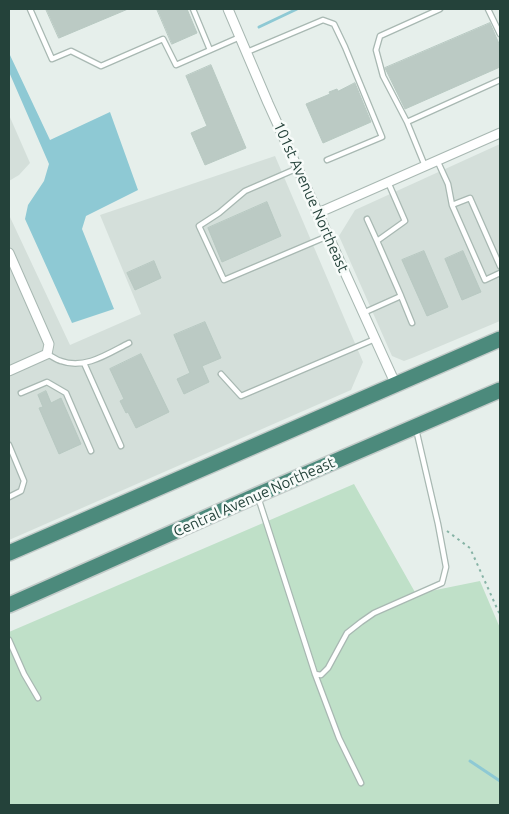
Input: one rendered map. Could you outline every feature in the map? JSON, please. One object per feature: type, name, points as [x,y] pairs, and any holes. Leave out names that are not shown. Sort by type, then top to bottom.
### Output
[{"type":"highway","points":[[9,553],[500,339]]},
{"type":"highway","name":"Central Avenue Northeast","points":[[9,605],[500,390]]},
{"type":"street","name":"101st Avenue Northeast","points":[[228,9],[396,385]]},
{"type":"street","points":[[318,213],[437,160],[500,135]]},
{"type":"street","points":[[9,253],[50,344],[47,354],[9,371]]},
{"type":"lane","points":[[30,9],[52,59],[71,50],[101,66],[163,39],[176,65],[240,37]]},
{"type":"lane","points":[[193,9],[210,50]]},
{"type":"lane","points":[[425,166],[407,122],[383,76],[376,50],[380,36],[440,9]]},
{"type":"lane","points":[[488,9],[500,34]]},
{"type":"lane","points":[[246,52],[323,20],[334,24],[382,137],[328,160]]},
{"type":"lane","points":[[407,122],[500,80]]},
{"type":"lane","points":[[437,160],[448,184],[452,205],[485,280],[500,273]]},
{"type":"lane","points":[[298,168],[245,191],[219,214],[199,226],[224,280],[328,236]]},
{"type":"lane","points":[[377,241],[404,221],[388,182]]},
{"type":"lane","points":[[452,205],[470,198],[500,266]]},
{"type":"lane","points":[[367,219],[412,323]]},
{"type":"lane","points":[[363,313],[401,296]]},
{"type":"lane","points":[[220,374],[241,396],[375,339]]},
{"type":"lane","points":[[47,354],[61,361],[73,364],[84,363],[99,358],[129,343]]},
{"type":"lane","points":[[84,363],[121,446]]},
{"type":"lane","points":[[21,392],[47,382],[66,393],[91,451]]},
{"type":"lane","points":[[314,674],[321,674],[328,668],[347,633],[361,622],[374,613],[442,583],[446,566],[416,426]]},
{"type":"lane","points":[[9,445],[24,481],[21,492],[9,497]]},
{"type":"lane","points":[[257,495],[314,674],[339,738],[361,783]]},
{"type":"lane","points":[[9,640],[24,674],[38,698]]},
{"type":"path","points":[[438,524],[470,548],[500,616]]},
{"type":"shaded area","points":[[9,115],[30,163],[19,175],[9,181]]},
{"type":"shaded area","points":[[500,144],[500,321],[404,361],[392,356],[339,236],[355,210]]},
{"type":"shaded area","points":[[275,156],[363,362],[351,390],[9,540],[9,215],[70,345],[141,314],[100,215]]},
{"type":"green space","points":[[354,484],[416,594],[480,581],[500,628],[500,805],[9,805],[9,632]]},
{"type":"water","points":[[9,53],[50,140],[110,112],[138,190],[86,216],[82,229],[114,309],[72,323],[25,219],[28,205],[44,181],[49,164],[9,72]]},
{"type":"building","points":[[46,9],[128,9],[59,38]]},
{"type":"building","points":[[157,9],[187,9],[197,33],[172,44]]},
{"type":"building","points":[[490,23],[500,46],[500,67],[405,109],[385,68]]},
{"type":"building","points":[[211,65],[246,148],[205,165],[191,133],[207,126],[186,76]]},
{"type":"building","points":[[355,83],[371,122],[323,143],[306,104],[330,94],[329,92],[337,89],[338,91]]},
{"type":"building","points":[[267,202],[281,236],[222,262],[208,228]]},
{"type":"building","points":[[424,251],[448,307],[427,316],[402,260]]},
{"type":"building","points":[[463,251],[481,292],[462,300],[445,259]]},
{"type":"building","points":[[154,261],[161,278],[135,290],[127,273]]},
{"type":"building","points":[[205,322],[221,358],[202,366],[209,382],[184,394],[177,379],[190,373],[174,335]]},
{"type":"building","points":[[141,354],[169,412],[136,428],[120,401],[124,399],[110,369]]},
{"type":"building","points":[[46,391],[51,403],[61,398],[81,444],[59,454],[39,408],[43,407],[38,395]]},
{"type":"waterway","points":[[259,27],[297,9]]},
{"type":"waterway","points":[[470,761],[500,781]]}]
